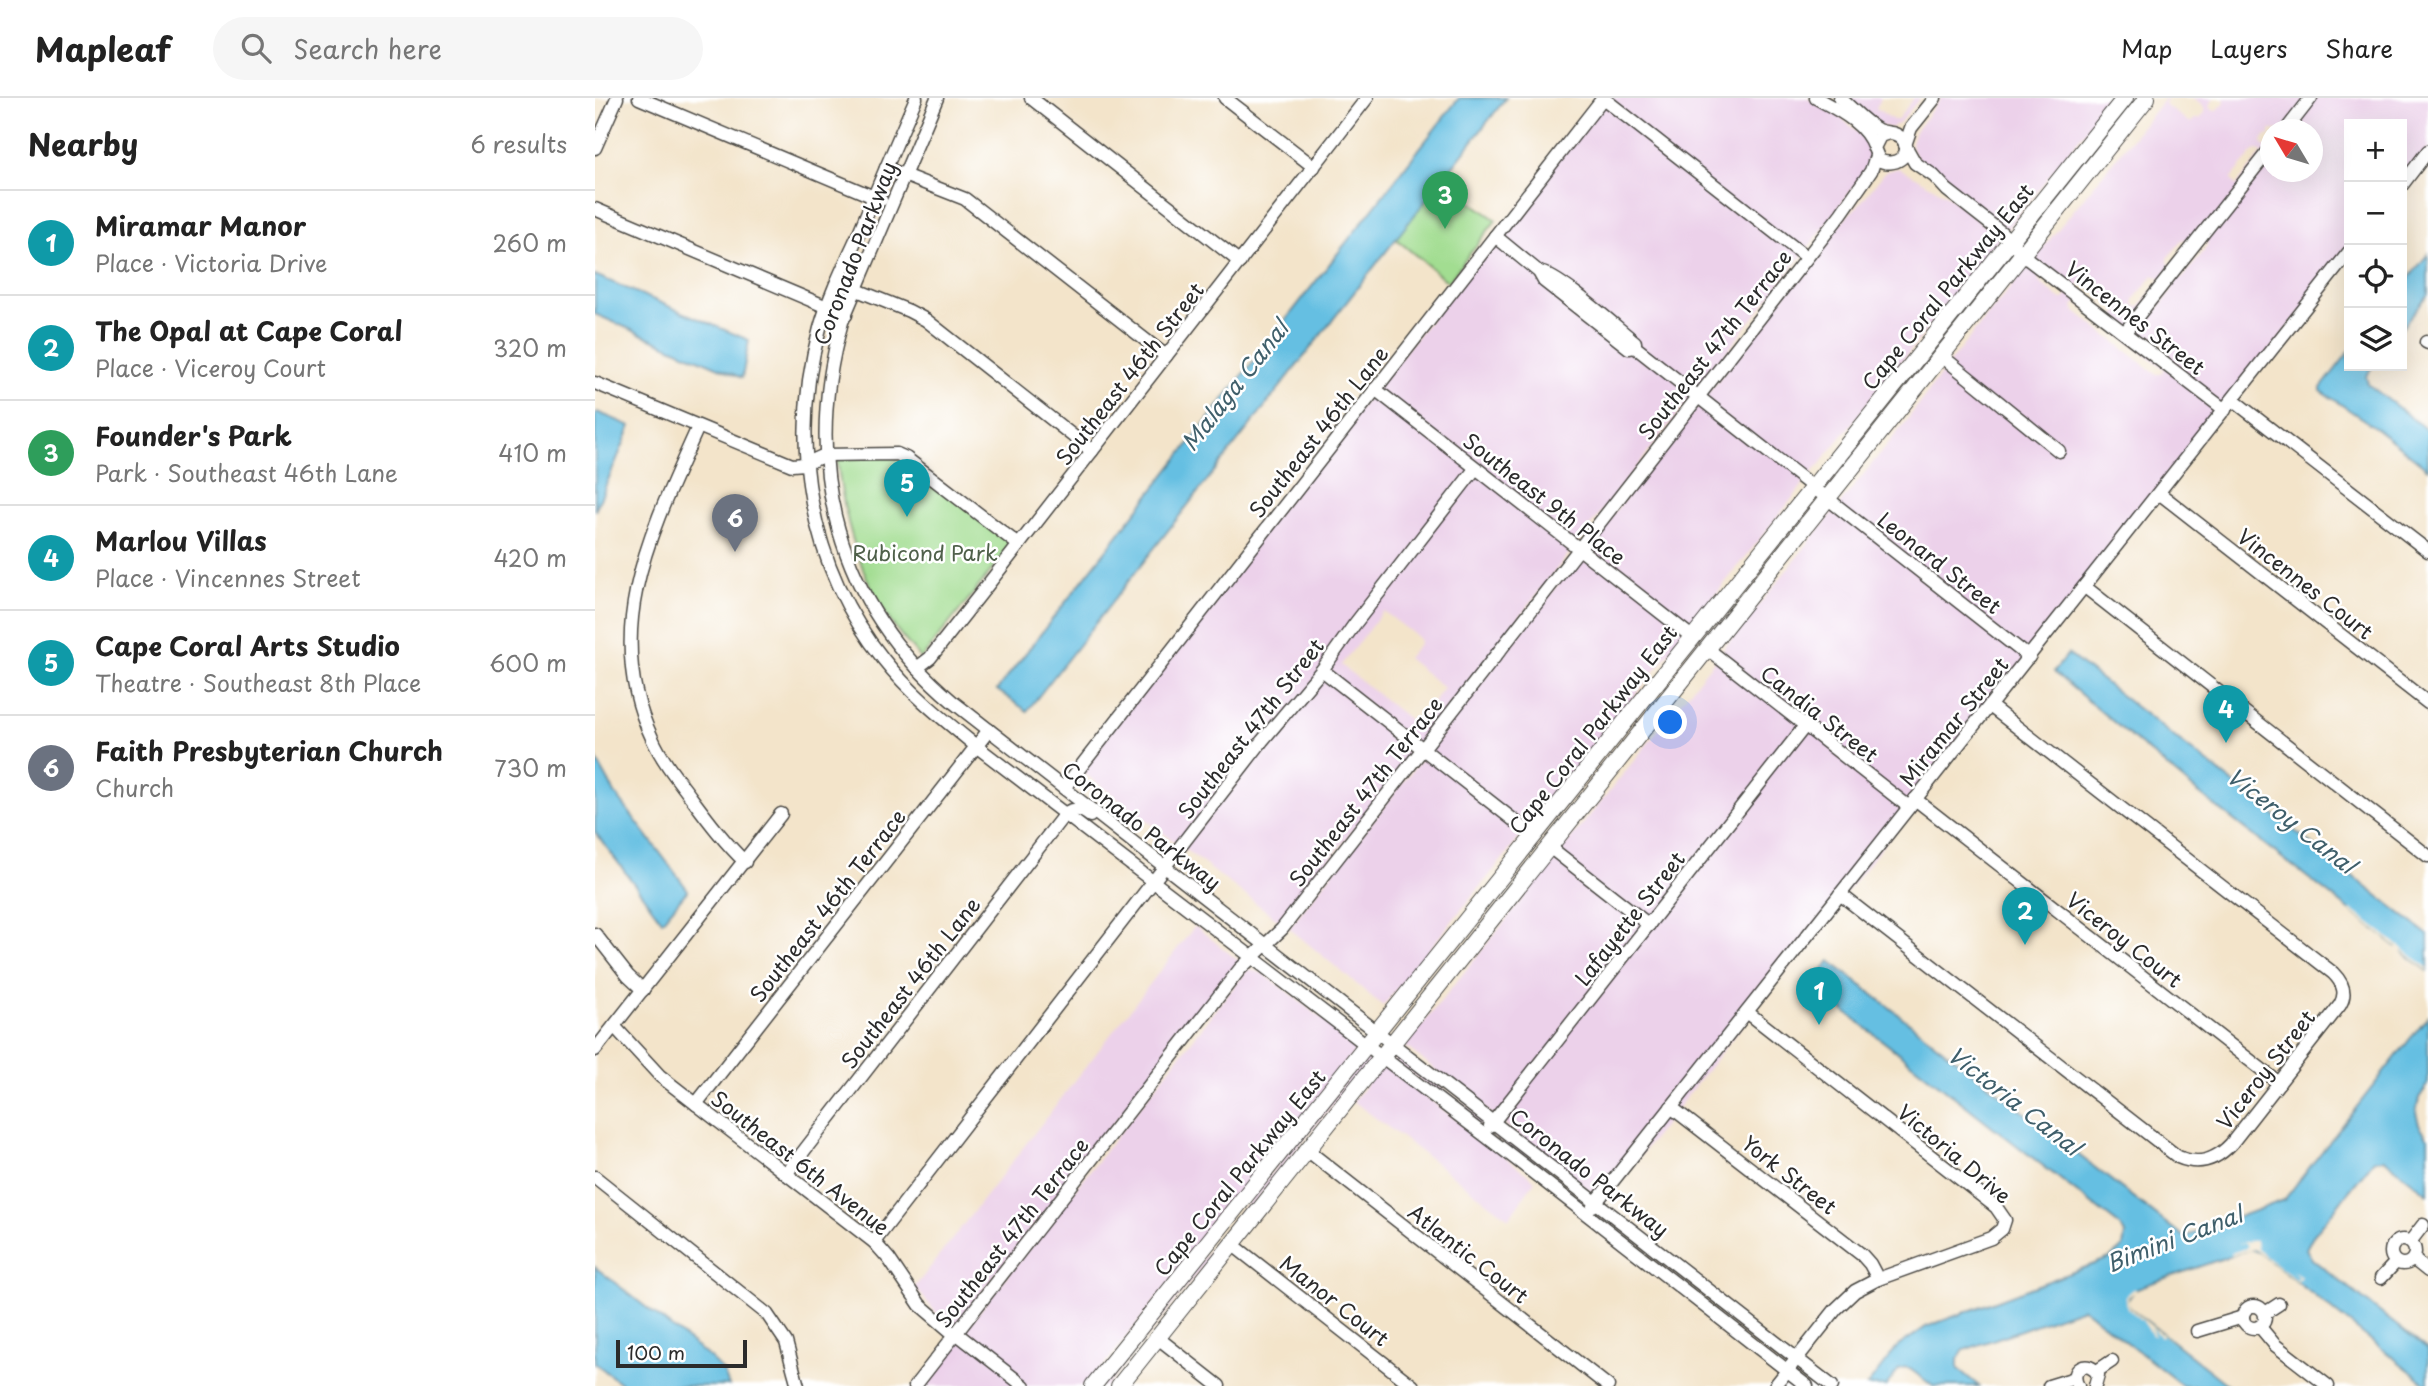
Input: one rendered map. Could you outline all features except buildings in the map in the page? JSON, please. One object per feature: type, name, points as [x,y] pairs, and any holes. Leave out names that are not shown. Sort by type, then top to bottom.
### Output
[{"type":"main road","name":"Cape Coral Parkway East","points":[[1093,1386],[2125,98]]},
{"type":"main road","name":"Cape Coral Parkway East","points":[[1119,1386],[1827,498],[1943,357],[2147,98]]},
{"type":"main road","points":[[1709,647],[1707,634],[1744,583],[1751,562]]},
{"type":"main road","points":[[1649,721],[1651,707],[1693,650],[1692,637]]},
{"type":"main road","points":[[1551,845],[1549,836],[1553,824],[1587,779],[1594,760]]},
{"type":"main road","points":[[1488,923],[1492,905],[1534,849],[1534,836]]},
{"type":"street","points":[[595,148],[617,98]]},
{"type":"street","points":[[639,98],[892,205]]},
{"type":"street","name":"Coronado Parkway","points":[[916,98],[827,307],[809,377],[805,464],[812,503],[823,545],[839,587],[857,623],[883,659],[914,694],[977,746],[1807,1386]]},
{"type":"street","name":"Coronado Parkway","points":[[937,98],[846,315],[834,353],[827,389],[825,455],[836,520],[857,578],[881,623],[936,687],[989,730],[1832,1386]]},
{"type":"street","points":[[1031,98],[1240,262]]},
{"type":"street","points":[[1225,98],[1314,167]]},
{"type":"street","name":"Southeast 46th Street","points":[[917,668],[930,658],[1367,98]]},
{"type":"street","points":[[1603,98],[1806,257]]},
{"type":"street","name":"Southeast 46th Lane","points":[[1064,788],[1603,98]]},
{"type":"street","points":[[1816,98],[1839,111],[1866,132],[1875,152],[1892,164],[1904,165],[1948,190]]},
{"type":"street","points":[[1840,98],[1872,126],[1902,139],[1915,163],[1948,190]]},
{"type":"street","points":[[1875,152],[1880,136],[1906,124],[1927,98]]},
{"type":"street","points":[[1892,164],[1902,158],[1911,128],[1935,98]]},
{"type":"street","points":[[2295,119],[2311,98]]},
{"type":"street","name":"Southeast 47th Terrace","points":[[915,1386],[1240,970],[1282,929],[1841,214],[1871,171],[1875,152]]},
{"type":"street","points":[[2404,182],[2428,152]]},
{"type":"street","points":[[2125,332],[2260,162]]},
{"type":"street","name":"Southeast 47th Terrace","points":[[1841,214],[1880,170],[1892,164]]},
{"type":"street","points":[[886,167],[965,200],[1166,356]]},
{"type":"street","name":"Vincennes Street","points":[[1948,190],[2023,254],[2125,332],[2428,551]]},
{"type":"street","points":[[595,209],[846,315]]},
{"type":"street","name":"Leonard Street","points":[[1495,236],[1539,272],[1544,281],[1580,311],[1629,348],[1635,347],[2029,657]]},
{"type":"street","name":"Miramar Street","points":[[1587,1214],[2344,258]]},
{"type":"street","points":[[837,282],[926,320],[1093,450]]},
{"type":"street","points":[[1943,357],[2059,451]]},
{"type":"street","points":[[595,383],[792,465],[805,464],[825,455],[885,453],[906,458],[1019,545]]},
{"type":"street","name":"Southeast 9th Place","points":[[1375,389],[1692,637]]},
{"type":"street","points":[[698,427],[656,526],[636,585],[630,630],[632,671],[641,711],[662,756],[703,814],[745,862]]},
{"type":"street","name":"Southeast 47th Street","points":[[874,1242],[1475,469]]},
{"type":"street","name":"Vincennes Court","points":[[2159,493],[2428,703]]},
{"type":"street","points":[[2085,587],[2428,856]]},
{"type":"street","name":"Candia Street","points":[[1709,647],[1714,654],[1805,726],[1912,803]]},
{"type":"street","points":[[1321,670],[1534,836]]},
{"type":"street","name":"Viceroy Street","points":[[1840,894],[2183,1159],[2206,1161],[2221,1154],[2279,1083],[2342,1002],[2344,991],[2340,980],[1990,706]]},
{"type":"street","name":"Lafayette Street","points":[[1483,1134],[1805,726]]},
{"type":"street","name":"Southeast 46th Terrace","points":[[696,1104],[989,730]]},
{"type":"street","name":"Viceroy Court","points":[[1912,803],[2279,1083]]},
{"type":"street","points":[[1064,815],[1080,810],[1103,826],[1112,826]]},
{"type":"street","points":[[595,1050],[781,814]]},
{"type":"street","name":"Southeast 46th Lane","points":[[786,1174],[1064,815]]},
{"type":"street","points":[[1551,845],[1556,852],[1649,925]]},
{"type":"street","points":[[595,934],[628,976],[643,990]]},
{"type":"street","name":"Victoria Drive","points":[[1747,1012],[2003,1214],[2005,1220],[2002,1229],[1991,1238],[1878,1279],[1847,1297],[1775,1386]]},
{"type":"street","name":"Southeast 6th Avenue","points":[[614,1026],[650,1066],[874,1242],[920,1305],[1024,1386]]},
{"type":"street","name":"York Street","points":[[1671,1107],[1862,1255],[1878,1279]]},
{"type":"street","name":"Atlantic Court","points":[[1307,1150],[1608,1386]]},
{"type":"street","points":[[595,1177],[767,1314],[786,1342],[798,1386]]},
{"type":"street","points":[[2410,1242],[2423,1225]]},
{"type":"street","points":[[2403,1240],[2410,1242],[2415,1251],[2413,1259],[2407,1264],[2396,1262],[2391,1252],[2393,1245],[2403,1240]]},
{"type":"street","name":"Manor Court","points":[[1232,1244],[1413,1386]]},
{"type":"street","points":[[2413,1259],[2428,1272]]},
{"type":"street","points":[[2381,1278],[2396,1262]]},
{"type":"street","points":[[2265,1313],[2279,1304]]},
{"type":"street","points":[[2254,1306],[2262,1308],[2265,1313],[2265,1322],[2255,1329],[2247,1326],[2243,1317],[2247,1308],[2254,1306]]},
{"type":"street","points":[[2197,1331],[2243,1317]]},
{"type":"street","points":[[2260,1327],[2275,1345],[2328,1386]]},
{"type":"street","points":[[1158,1338],[1219,1386]]},
{"type":"street","points":[[2097,1371],[2112,1361]]},
{"type":"street","points":[[2049,1386],[2076,1382],[2078,1370],[2091,1366],[2097,1371],[2099,1379],[2095,1386]]},
{"type":"shaded area","points":[[1606,98],[1807,98],[1836,114],[1865,138],[1871,156],[1867,168],[1835,213],[1281,922],[1076,767]],"holes":[[[1383,611],[1419,638],[1420,643],[1407,658],[1444,688],[1419,722],[1411,721],[1341,665]]]},
{"type":"shaded area","points":[[1847,98],[1881,98],[1876,108],[1897,120],[1914,98],[1920,98],[1899,123],[1890,128],[1881,126]]},
{"type":"shaded area","points":[[1941,98],[2108,98],[2098,110],[2098,115],[2006,230],[1918,159],[1912,151],[1911,142],[1915,131]]},
{"type":"shaded area","points":[[2165,98],[2166,106],[2190,123],[2200,119],[2205,112],[2204,107],[2192,98],[2214,98],[2209,107],[2216,112],[2225,102],[2224,98],[2428,98],[2428,149],[2407,176],[2407,119],[2344,119],[2344,256],[1604,1202],[1405,1046],[1904,424],[1953,358]],"holes":[[[2203,238],[2207,247],[2183,278],[2178,279],[2174,275]],[[2183,239],[2192,242],[2171,266],[2168,258]],[[2042,274],[2068,294],[2064,299],[2060,299],[2038,280]],[[2154,275],[2162,279],[2139,308],[2134,304],[2134,299]],[[2080,282],[2085,283],[2117,307],[2116,315],[2112,317],[2077,290]],[[2169,283],[2172,291],[2153,315],[2145,312]],[[2077,302],[2165,369],[2162,374],[2156,374],[2075,311],[2073,306]],[[2153,336],[2170,349],[2163,357],[2146,344],[2149,337]]]},
{"type":"shaded area","points":[[1899,168],[1945,194],[2000,238],[1602,737],[1383,1006],[1289,928],[1845,218],[1886,171]]},
{"type":"shaded area","points":[[1195,926],[1240,962],[951,1331],[915,1287]]},
{"type":"shaded area","points":[[1248,969],[1264,974],[1359,1047],[1087,1386],[921,1386]]},
{"type":"shaded area","points":[[1368,1053],[1374,1058],[1344,1095],[1341,1094],[1107,1386],[1100,1386]]},
{"type":"shaded area","points":[[1399,1054],[1545,1167],[1541,1173],[1394,1061]]},
{"type":"shaded area","points":[[1383,1064],[1535,1180],[1509,1218],[1353,1101]]},
{"type":"green space","points":[[1440,180],[1496,220],[1448,282],[1395,238]]},
{"type":"green space","name":"Rubicond Park","points":[[897,454],[1014,542],[921,659],[896,630],[865,574],[846,516],[837,455]]},
{"type":"water","points":[[1459,98],[1506,98],[1027,711],[997,690]]},
{"type":"water","points":[[2428,254],[2428,294],[2407,321],[2407,308],[2407,281]]},
{"type":"water","points":[[595,275],[749,340],[742,378],[595,314]]},
{"type":"water","points":[[2344,358],[2344,371],[2370,371],[2366,376],[2368,384],[2428,431],[2428,469],[2376,428],[2321,391]]},
{"type":"water","points":[[597,412],[631,426],[595,511],[595,415]]},
{"type":"water","points":[[2068,654],[2428,935],[2428,971],[2196,791],[2055,673]]},
{"type":"water","points":[[595,757],[615,793],[688,890],[662,921],[595,832]]},
{"type":"water","name":"Bimini Canal","points":[[1830,961],[2184,1237],[2284,1200],[2428,1016],[2428,1085],[2419,1098],[2416,1113],[2428,1138],[2428,1194],[2384,1159],[2374,1160],[2312,1237],[2306,1249],[2312,1259],[2428,1350],[2428,1385],[2260,1253],[2250,1249],[2137,1288],[2127,1300],[2130,1308],[2229,1386],[2183,1386],[2083,1308],[1964,1350],[1958,1359],[1958,1369],[1979,1386],[1933,1386],[1905,1367],[1899,1369],[1886,1386],[1867,1386],[1897,1347],[1926,1327],[2110,1258],[2123,1247],[2125,1234],[2119,1225],[1811,985]]},
{"type":"water","points":[[595,1267],[709,1357],[723,1371],[729,1386],[624,1386],[595,1363]]},
{"type":"pier","points":[[2351,909],[2428,968],[2428,971],[2403,951],[2400,953],[2396,950],[2397,947],[2350,911]]},
{"type":"pier","points":[[2256,1241],[2257,1249],[2295,1279],[2298,1278],[2291,1270],[2301,1277],[2297,1282],[2254,1249],[2232,1255],[2231,1253],[2247,1246],[2245,1243],[2237,1244]]},
{"type":"pier","points":[[2136,1288],[2137,1291],[2128,1297],[2130,1308],[2181,1350],[2162,1335],[2160,1337],[2151,1327],[2155,1337],[2152,1335],[2142,1320],[2127,1308],[2126,1297]]},
{"type":"place","name":"Founder's Park","points":[[1445,229]]},
{"type":"place","name":"Cape Coral Arts Studio","points":[[907,517]]},
{"type":"place","name":"Faith Presbyterian Church","points":[[735,552]]},
{"type":"place","name":"Marlou Villas","points":[[2226,743]]},
{"type":"place","name":"The Opal at Cape Coral","points":[[2025,945]]},
{"type":"place","name":"Miramar Manor","points":[[1819,1025]]},
{"type":"water label","name":"Malaga Canal","points":[[1234,385]]},
{"type":"water label","name":"Viceroy Canal","points":[[2292,820]]},
{"type":"water label","name":"Victoria Canal","points":[[2015,1100]]}]
